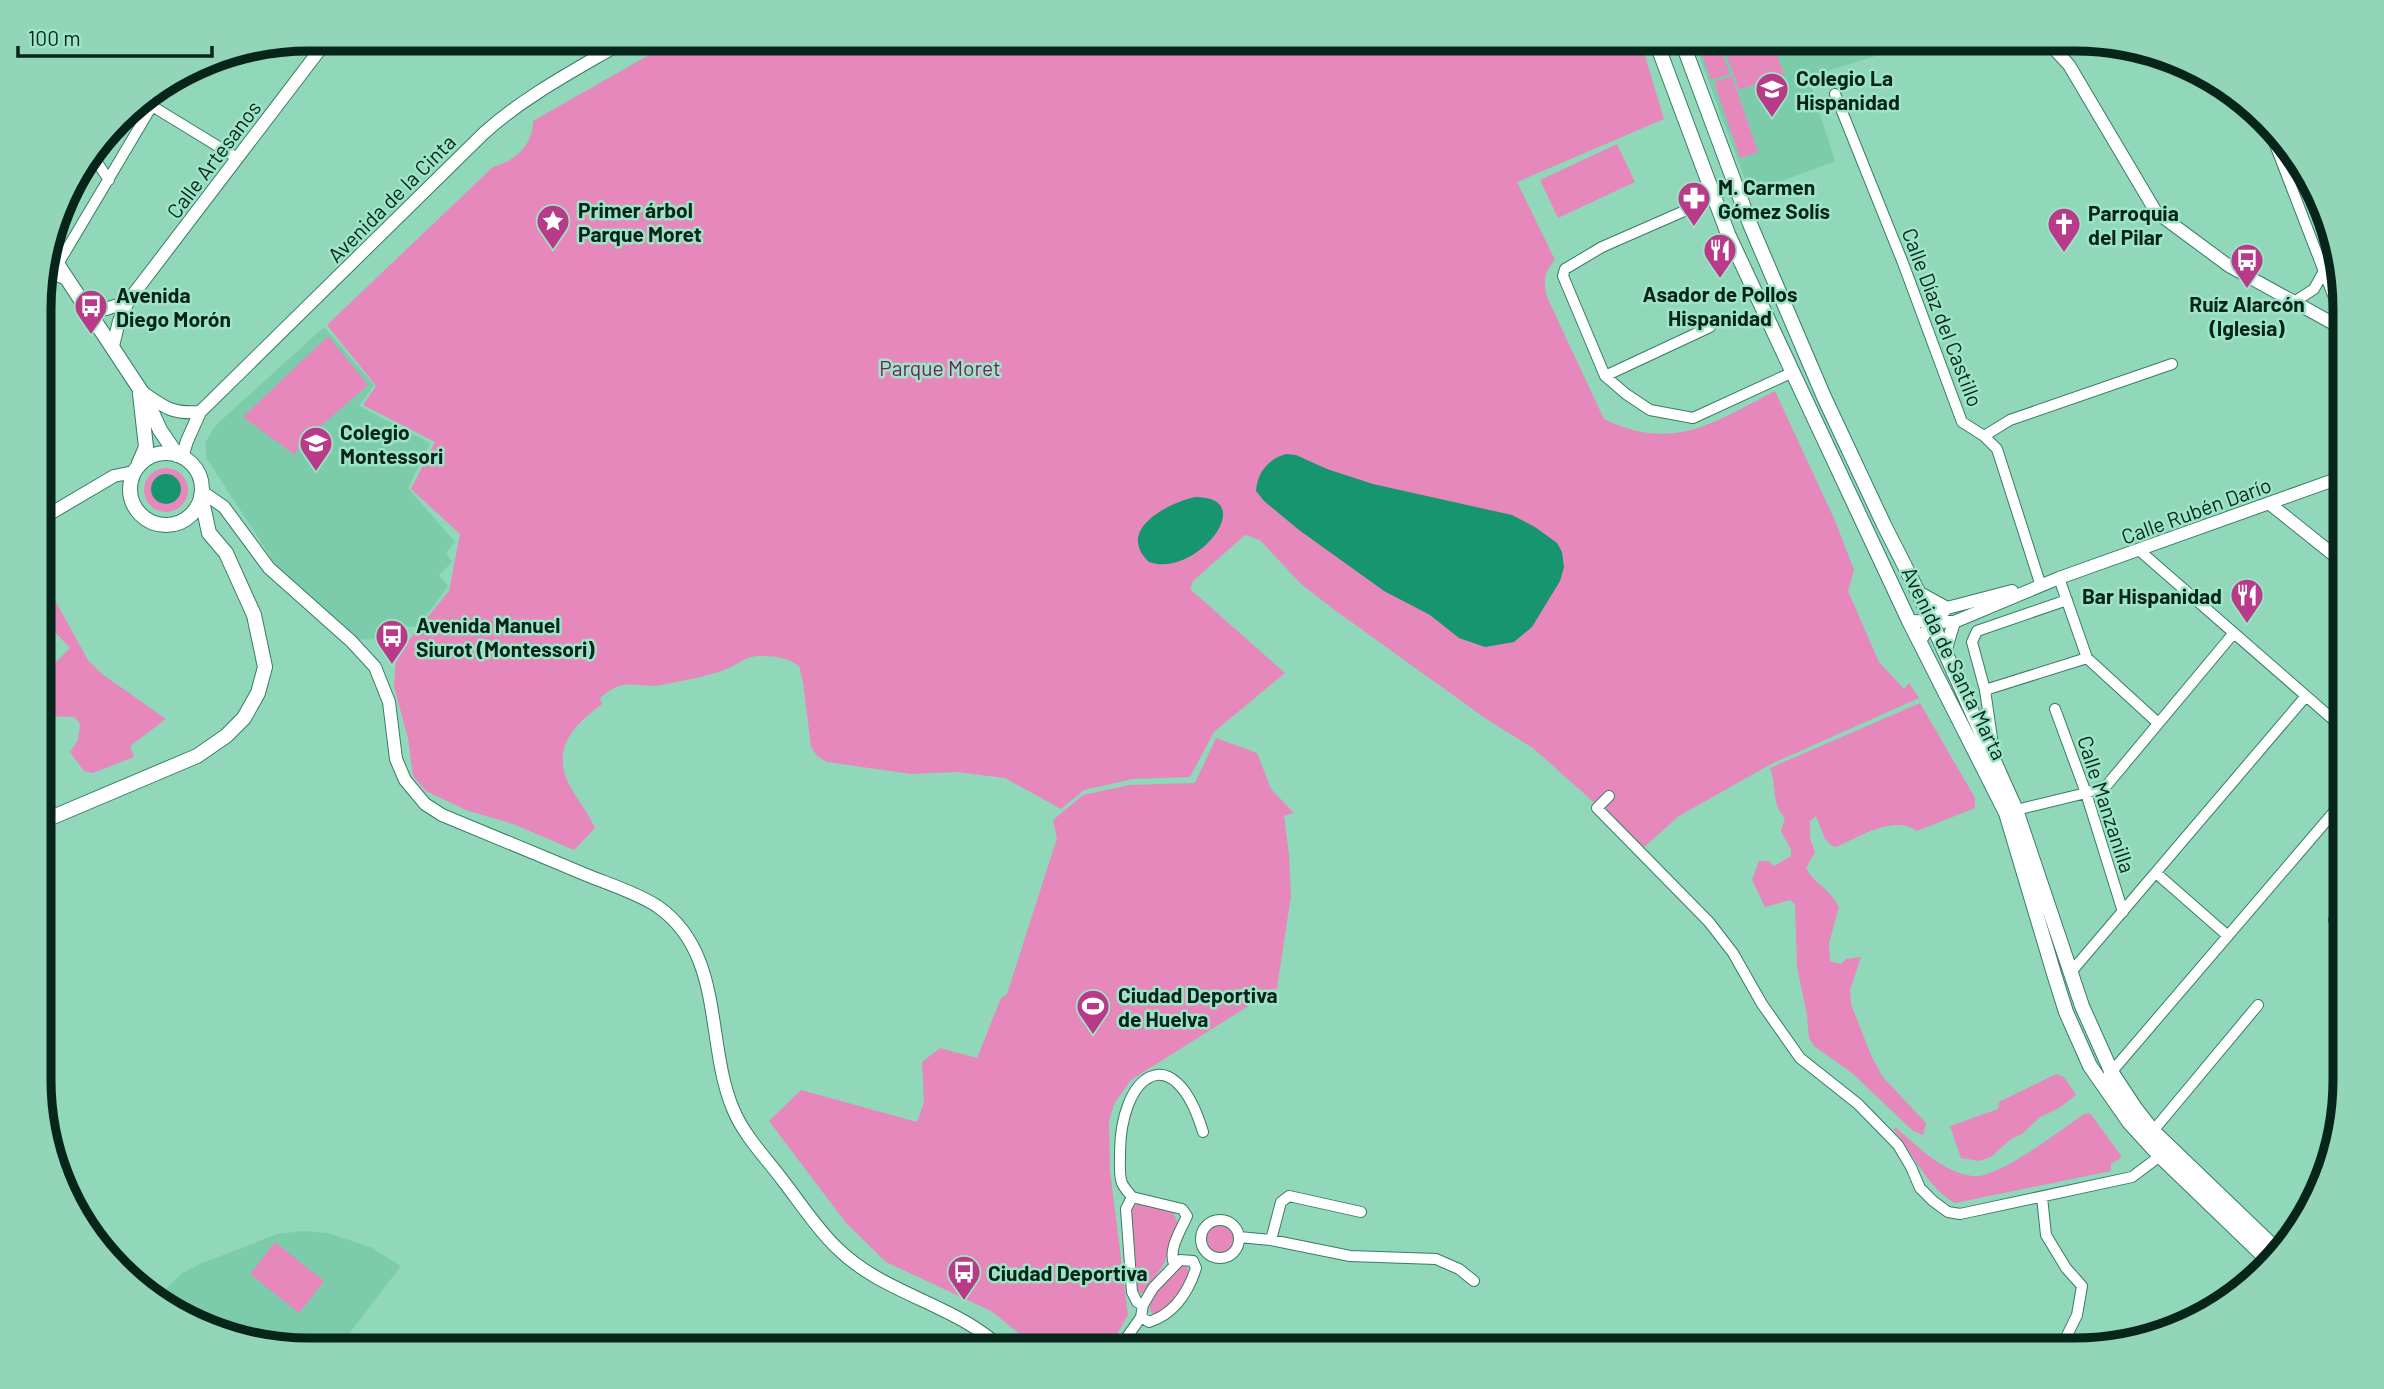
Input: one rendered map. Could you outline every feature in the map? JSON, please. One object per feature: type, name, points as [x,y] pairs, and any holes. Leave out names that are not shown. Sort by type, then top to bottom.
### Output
[{"type":"main road","name":"Avenida de Santa Marta","points":[[1660,51],[1728,234],[1909,621],[2011,812],[2082,1006],[2112,1073],[2153,1131],[2270,1249]]},
{"type":"main road","name":"Avenida de Santa Marta","points":[[1686,51],[1751,225],[1824,397],[1996,762],[2054,977],[2090,1066],[2129,1122],[2160,1156],[2270,1250]]},
{"type":"main road","points":[[51,818],[197,757],[226,736],[244,718],[258,693],[264,667],[262,643],[254,615],[226,554],[209,533],[197,471],[180,456],[160,430],[145,397],[113,346],[67,279],[54,268]]},
{"type":"main road","points":[[139,389],[146,447],[136,469],[131,497],[135,508],[152,522],[165,525],[188,516],[196,507],[201,494]]},
{"type":"main road","points":[[136,469],[158,453],[180,456]]},
{"type":"main road","points":[[178,522],[209,533]]},
{"type":"main road","points":[[2054,977],[2071,972]]},
{"type":"street","name":"Calle Artesanos","points":[[113,346],[127,302],[318,51]]},
{"type":"street","name":"Avenida de la Cinta","points":[[180,456],[200,412],[505,114],[607,51]]},
{"type":"street","points":[[2057,51],[2069,65],[2156,212],[2211,254],[2333,322]]},
{"type":"street","name":"Calle Díaz del Castillo","points":[[1835,94],[1903,263],[1962,422],[1984,436],[1997,449],[2040,583]]},
{"type":"street","points":[[152,103],[237,158]]},
{"type":"street","points":[[58,249],[109,180],[145,109]]},
{"type":"street","points":[[2275,146],[2333,295]]},
{"type":"street","points":[[96,162],[109,180]]},
{"type":"street","points":[[1714,198],[1587,250],[1565,270],[1563,276],[1605,376],[1650,410],[1693,418],[1793,372]]},
{"type":"street","points":[[2294,302],[2314,289],[2324,271]]},
{"type":"street","points":[[80,297],[106,309],[127,302]]},
{"type":"street","points":[[101,329],[106,309]]},
{"type":"street","points":[[101,329],[119,321]]},
{"type":"street","points":[[1605,376],[1710,327]]},
{"type":"street","points":[[1984,436],[2010,420],[2172,364]]},
{"type":"street","points":[[139,389],[167,410],[181,413],[200,412]]},
{"type":"street","points":[[51,513],[114,476],[136,469]]},
{"type":"street","name":"Calle Rubén Darío","points":[[1920,640],[1931,622],[1947,608],[2059,578],[2333,480]]},
{"type":"street","points":[[201,494],[224,507],[269,568],[351,641],[375,667],[390,702],[396,758],[405,780],[425,804],[442,815],[657,906],[676,924],[699,957],[706,979],[723,1075],[733,1109],[747,1134],[838,1249],[866,1271],[967,1324],[986,1338]]},
{"type":"street","points":[[2270,504],[2333,554]]},
{"type":"street","points":[[2140,551],[2333,720]]},
{"type":"street","points":[[2059,578],[2087,658],[2158,723]]},
{"type":"street","name":"Calle Rubén Darío","points":[[1909,621],[1954,622],[2059,578]]},
{"type":"street","points":[[1918,592],[1947,608]]},
{"type":"street","points":[[1996,762],[1984,690],[1972,642],[1977,631],[2067,600]]},
{"type":"street","points":[[1945,652],[1954,622]]},
{"type":"street","points":[[2011,812],[2107,785],[2233,634]]},
{"type":"street","points":[[1984,690],[2087,658]]},
{"type":"street","points":[[2071,972],[2306,696]]},
{"type":"street","name":"Calle Manzanilla","points":[[2055,709],[2086,793],[2123,912]]},
{"type":"street","points":[[1609,796],[1597,808],[1709,922],[1733,953],[1762,1004],[1800,1058],[1858,1104],[1898,1145],[1912,1167],[1920,1188],[1948,1212],[1960,1214],[2132,1177],[2160,1156]]},
{"type":"street","points":[[2100,1082],[2112,1073],[2333,813]]},
{"type":"street","points":[[2156,873],[2228,936]]},
{"type":"street","points":[[2153,1131],[2258,1004]]},
{"type":"street","points":[[1174,1264],[1174,1244],[1187,1216],[1182,1209],[1132,1197],[1122,1183],[1120,1142],[1123,1118],[1129,1099],[1140,1083],[1149,1076],[1158,1074],[1174,1079],[1188,1094],[1203,1132]]},
{"type":"street","points":[[1271,1240],[1281,1202],[1289,1196],[1361,1212]]},
{"type":"street","points":[[1132,1197],[1126,1209],[1132,1292],[1137,1302],[1143,1305]]},
{"type":"street","points":[[2042,1197],[2046,1235],[2066,1268],[2082,1286],[2077,1315],[2066,1338]]},
{"type":"street","points":[[1223,1220],[1234,1226],[1239,1237],[1236,1250],[1227,1257],[1214,1257],[1205,1250],[1202,1244],[1206,1226],[1223,1220]]},
{"type":"street","points":[[1239,1237],[1271,1240],[1350,1256],[1436,1259],[1459,1269],[1474,1281]]},
{"type":"street","points":[[1193,1261],[1205,1250]]},
{"type":"street","points":[[1126,1338],[1141,1317],[1143,1305],[1153,1288],[1174,1264],[1186,1259],[1193,1261]]},
{"type":"street","points":[[1141,1317],[1149,1322],[1163,1318],[1177,1306],[1193,1278],[1196,1268],[1193,1261]]},
{"type":"shaded area","name":"Colegio La Hispanidad","points":[[1697,51],[1891,51],[1808,77],[1835,161],[1750,193]]},
{"type":"shaded area","name":"Colegio Montessori","points":[[324,327],[374,385],[359,406],[430,443],[408,488],[455,542],[446,553],[452,562],[439,575],[448,586],[418,627],[395,625],[372,639],[359,640],[278,568],[207,459],[205,443],[215,426]]},
{"type":"shaded area","points":[[1286,454],[1296,455],[1327,469],[1373,484],[1512,515],[1557,543],[1562,552],[1564,567],[1560,581],[1532,627],[1514,642],[1485,647],[1459,638],[1430,615],[1384,591],[1299,530],[1264,501],[1256,491],[1261,473],[1274,459]]},
{"type":"shaded area","points":[[166,474],[172,475],[180,483],[180,495],[172,503],[166,504],[160,503],[152,495],[151,489],[152,483],[160,475]]},
{"type":"shaded area","points":[[1195,497],[1214,500],[1222,510],[1222,522],[1214,536],[1201,549],[1185,559],[1167,564],[1149,562],[1140,550],[1138,539],[1141,529],[1160,512]]},
{"type":"shaded area","points":[[304,1231],[328,1233],[370,1247],[401,1266],[346,1338],[291,1338],[225,1325],[190,1310],[165,1290],[181,1274],[200,1264],[277,1234]]},
{"type":"green space","name":"Parque Moret","points":[[656,51],[1644,51],[1664,119],[1517,182],[1555,260],[1545,277],[1547,297],[1604,419],[1629,429],[1673,433],[1713,422],[1775,391],[1836,523],[1854,570],[1848,591],[1879,662],[1904,689],[1909,683],[1919,698],[1771,764],[1679,816],[1644,847],[1533,748],[1485,718],[1336,611],[1301,584],[1260,540],[1245,535],[1193,581],[1190,589],[1285,673],[1214,732],[1190,777],[1133,779],[1084,790],[1061,809],[1005,778],[956,772],[911,774],[827,762],[817,756],[811,747],[799,666],[780,658],[758,656],[695,678],[656,686],[625,685],[600,698],[602,704],[574,729],[564,749],[564,773],[595,828],[574,850],[513,824],[466,810],[426,791],[413,776],[408,738],[394,687],[396,656],[449,591],[460,534],[411,489],[435,442],[363,405],[376,386],[327,325],[493,167],[509,161],[521,151],[530,137],[533,121]]},
{"type":"green space","points":[[1700,51],[1721,51],[1730,74],[1711,80]]},
{"type":"green space","points":[[1725,51],[1775,51],[1784,74],[1739,90]]},
{"type":"green space","points":[[1732,76],[1758,152],[1740,158],[1714,82]]},
{"type":"green space","points":[[1617,144],[1635,182],[1558,218],[1540,180]]},
{"type":"green space","points":[[328,336],[368,385],[300,444],[295,455],[243,417]]},
{"type":"green space","points":[[166,468],[175,469],[182,474],[187,481],[187,499],[182,506],[175,511],[166,512],[157,511],[150,506],[145,499],[144,490],[145,481],[150,474],[157,469]]},
{"type":"green space","points":[[51,593],[88,660],[102,674],[166,719],[130,746],[134,757],[93,773],[84,771],[70,752],[78,740],[80,724],[75,717],[51,716],[51,667],[70,648],[52,629]]},
{"type":"green space","points":[[1920,703],[1975,798],[1975,808],[1917,831],[1898,825],[1876,829],[1836,847],[1825,839],[1816,816],[1810,821],[1810,838],[1815,852],[1806,868],[1839,907],[1829,943],[1830,961],[1841,964],[1846,959],[1861,957],[1850,990],[1851,1004],[1871,1055],[1882,1076],[1926,1123],[1923,1135],[1913,1131],[1852,1073],[1814,1046],[1809,1038],[1797,967],[1795,904],[1790,900],[1765,907],[1752,880],[1759,861],[1768,861],[1774,866],[1791,856],[1791,850],[1781,831],[1785,818],[1776,801],[1770,768]]},
{"type":"green space","name":"Ciudad Deportiva de Huelva","points":[[1216,738],[1257,753],[1271,789],[1294,813],[1284,816],[1291,896],[1277,988],[1131,1080],[1114,1104],[1109,1121],[1110,1170],[1128,1315],[1115,1338],[1025,1338],[991,1311],[886,1262],[846,1223],[769,1121],[801,1090],[917,1122],[924,1102],[922,1062],[940,1048],[977,1058],[1001,998],[1007,994],[1057,838],[1053,820],[1083,795],[1129,785],[1195,783]]},
{"type":"green space","points":[[2056,1074],[2064,1077],[2076,1095],[2059,1108],[2040,1117],[1991,1157],[1979,1161],[1961,1158],[1950,1126],[1998,1109],[1999,1102]]},
{"type":"green space","points":[[2090,1113],[2122,1157],[2111,1164],[2111,1171],[1955,1203],[1928,1179],[1893,1129],[1896,1128],[1951,1170],[1973,1176],[1984,1175],[2013,1162],[2084,1114]]},
{"type":"green space","points":[[1140,1202],[1173,1212],[1178,1223],[1164,1264],[1145,1292],[1141,1293],[1137,1290],[1131,1213],[1134,1206]]},
{"type":"green space","points":[[1220,1225],[1230,1229],[1234,1239],[1230,1249],[1220,1253],[1210,1249],[1206,1239],[1210,1229]]},
{"type":"green space","points":[[275,1242],[324,1281],[299,1313],[250,1274]]},
{"type":"green space","points":[[1180,1265],[1186,1266],[1190,1273],[1175,1302],[1154,1315],[1150,1310],[1153,1296]]},
{"type":"place","name":"Colegio La Hispanidad","points":[[1772,119]]},
{"type":"place","name":"M. Carmen Gómez Solís","points":[[1694,228]]},
{"type":"place","name":"Primer árbol Parque Moret","points":[[553,251]]},
{"type":"place","name":"Parroquia del Pilar","points":[[2064,254]]},
{"type":"place","name":"Asador de Pollos Hispanidad","points":[[1720,280]]},
{"type":"place","name":"Ruíz Alarcón (Iglesia)","points":[[2247,290]]},
{"type":"place","name":"Avenida Diego Morón","points":[[91,336]]},
{"type":"place","name":"Colegio Montessori","points":[[316,473]]},
{"type":"place","name":"Bar Hispanidad","points":[[2247,625]]},
{"type":"place","name":"Avenida Manuel Siurot (Montessori)","points":[[392,666]]},
{"type":"place","name":"Ciudad Deportiva de Huelva","points":[[1093,1036]]},
{"type":"place","name":"Ciudad Deportiva","points":[[964,1302]]}]
